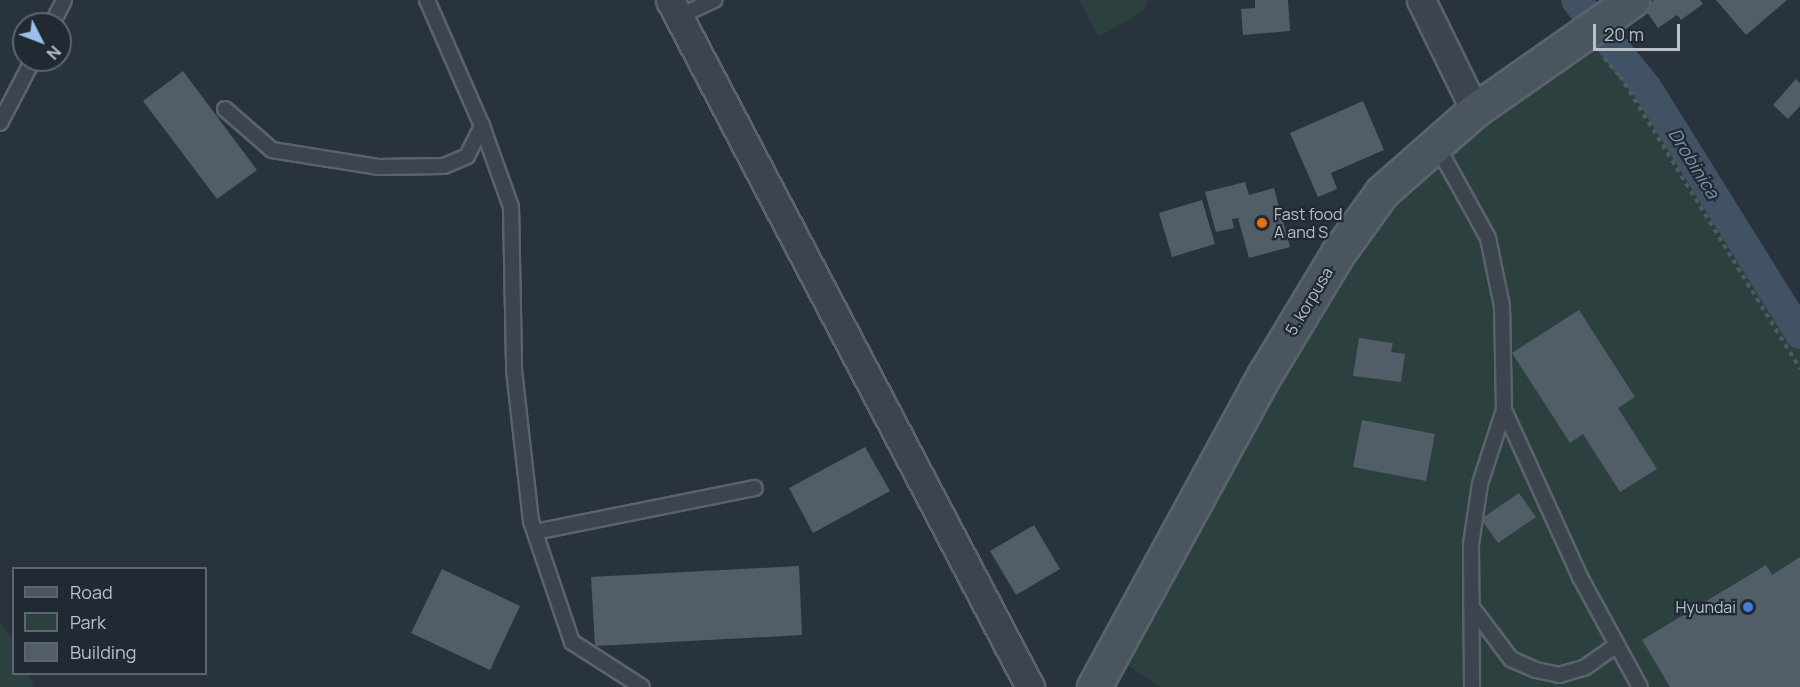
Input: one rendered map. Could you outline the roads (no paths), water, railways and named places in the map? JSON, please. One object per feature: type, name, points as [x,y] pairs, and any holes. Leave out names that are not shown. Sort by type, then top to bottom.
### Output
[{"type":"street","points":[[1421,0],[1475,110]]},
{"type":"street","name":"5. korpusa","points":[[1094,687],[1260,383],[1332,262],[1382,192],[1435,142],[1475,110],[1629,2]]},
{"type":"street","points":[[675,8],[844,336],[1030,687]]},
{"type":"lane","points":[[427,0],[482,126],[511,207],[514,370],[535,532],[572,642],[642,687]]},
{"type":"lane","points":[[675,8],[714,0]]},
{"type":"lane","points":[[0,123],[27,72]]},
{"type":"lane","points":[[225,109],[272,150],[378,167],[444,166],[467,156],[482,126]]},
{"type":"lane","points":[[1435,142],[1488,238],[1502,306],[1504,410],[1480,484],[1471,544],[1472,687]]},
{"type":"lane","points":[[1504,410],[1575,567],[1640,687]]},
{"type":"lane","points":[[535,532],[755,488]]},
{"type":"lane","points":[[1471,606],[1511,659],[1536,670],[1559,675],[1584,668],[1617,645]]},
{"type":"waterway","name":"Drobinica","points":[[1576,0],[1647,88],[1800,334]]},
{"type":"place","name":"Fast food A and S","points":[[1262,223]]},
{"type":"place","name":"Hyundai","points":[[1748,607]]}]
